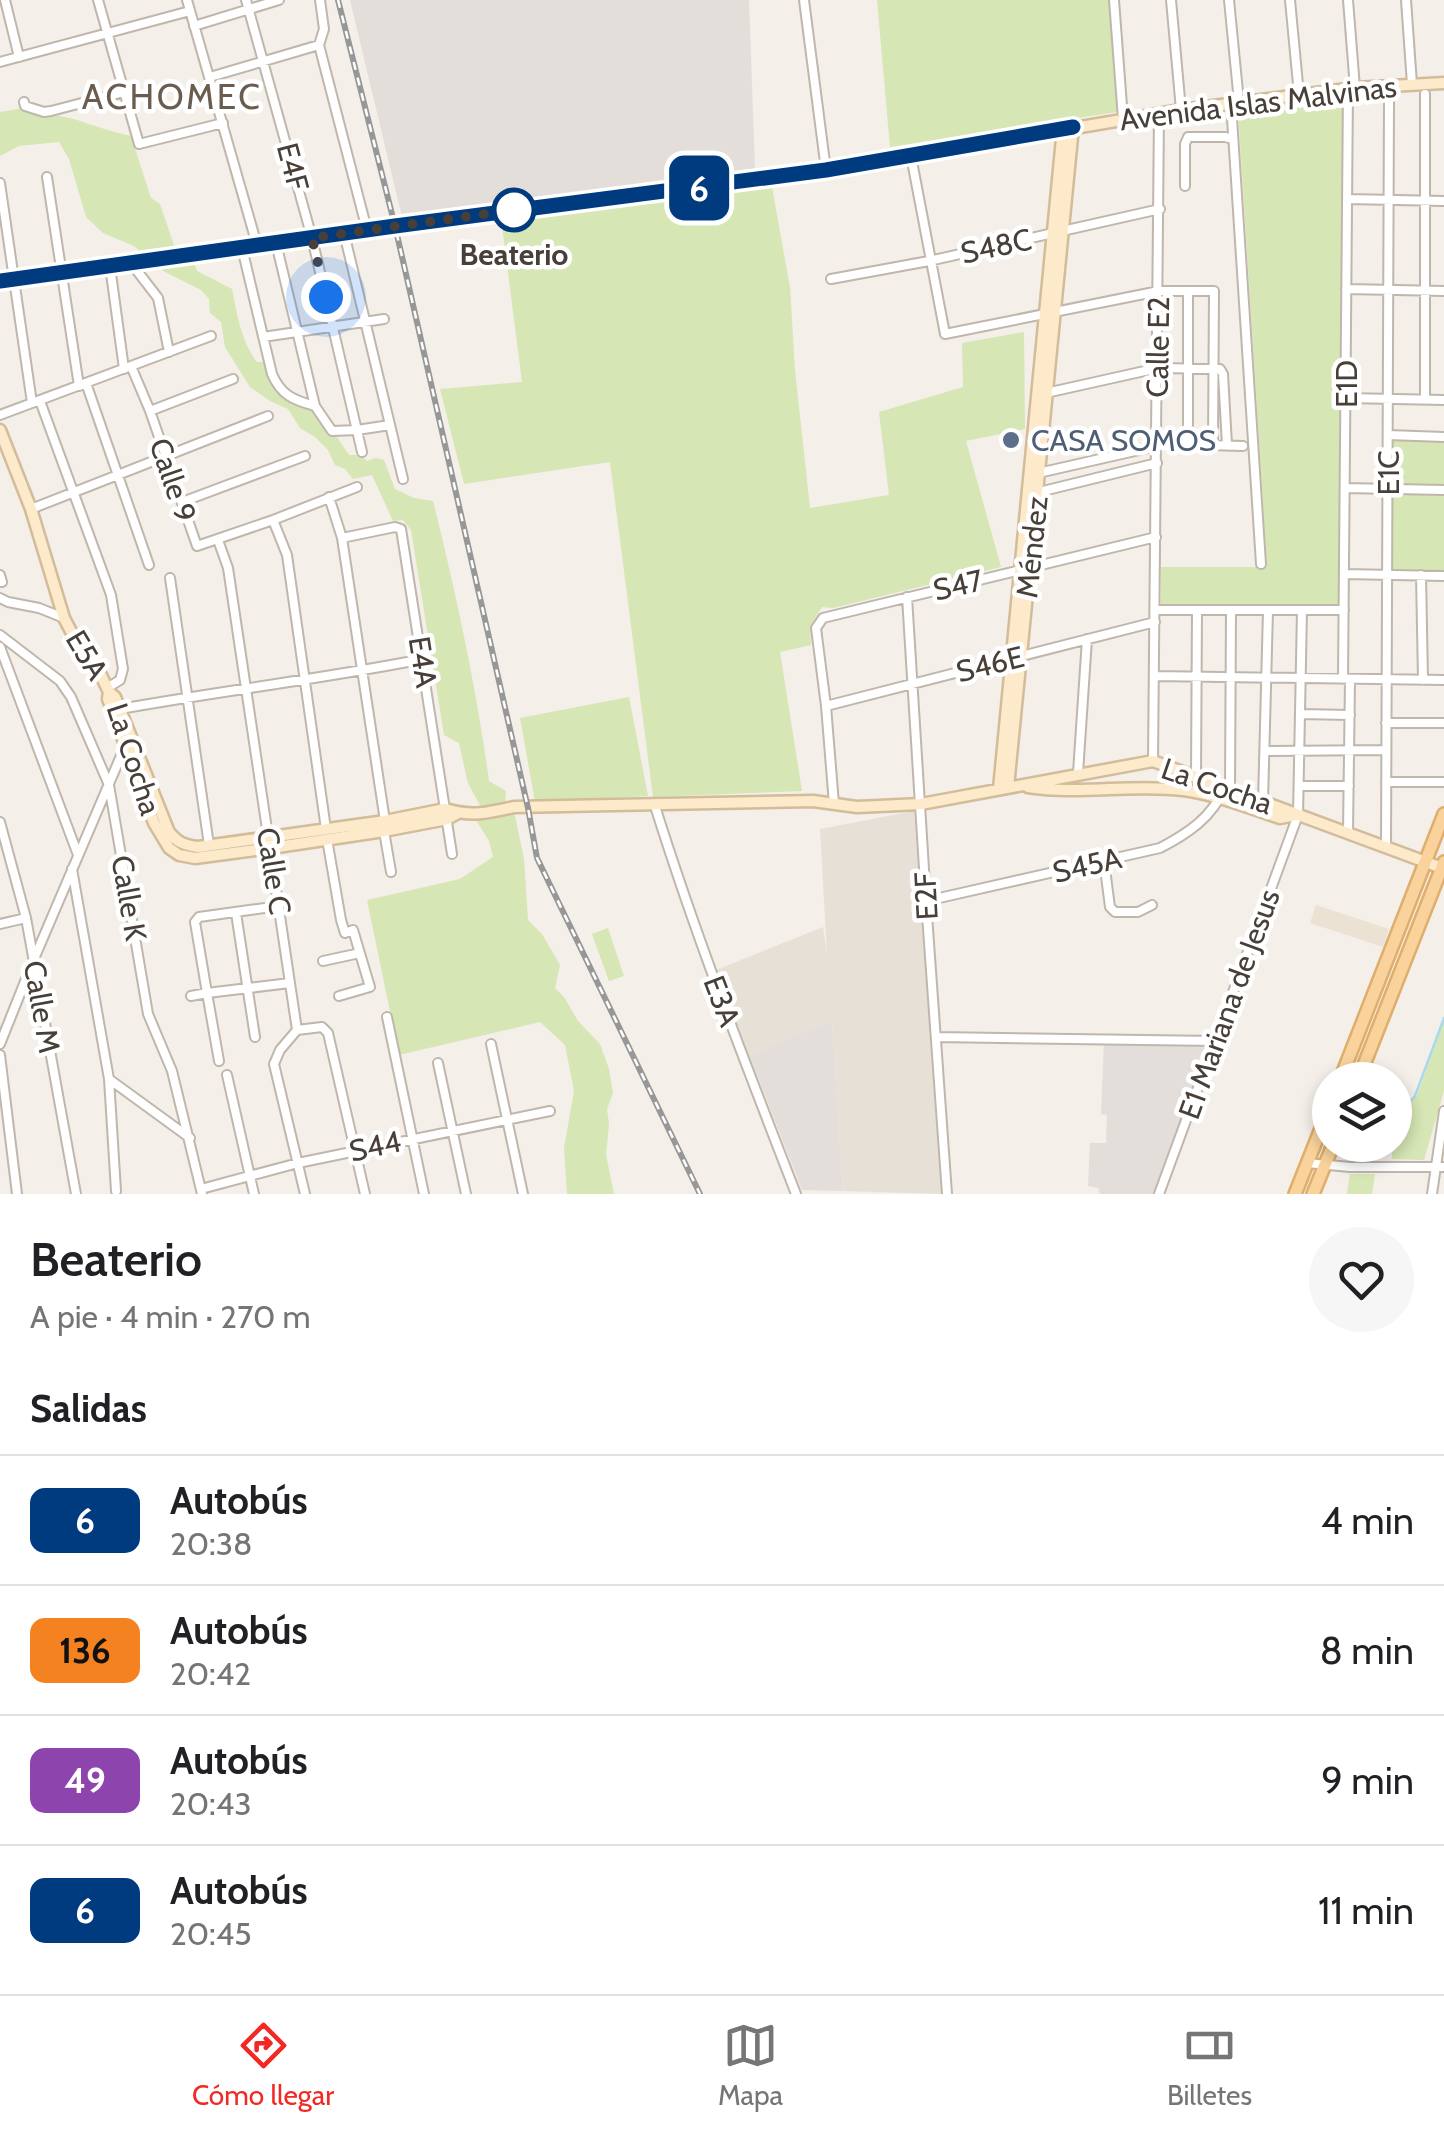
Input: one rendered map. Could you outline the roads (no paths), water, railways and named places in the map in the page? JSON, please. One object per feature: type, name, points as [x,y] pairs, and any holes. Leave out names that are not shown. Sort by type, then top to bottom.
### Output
[{"type":"main road","points":[[1347,1062],[1444,814]]},
{"type":"main road","points":[[1365,1062],[1443,865]]},
{"type":"main road","points":[[1295,1194],[1312,1151]]},
{"type":"main road","points":[[1313,1194],[1326,1162]]},
{"type":"street","points":[[5,0],[19,57]]},
{"type":"street","points":[[98,0],[139,144],[223,123]]},
{"type":"street","points":[[187,0],[257,246]]},
{"type":"street","points":[[194,26],[247,5],[279,0]]},
{"type":"street","points":[[320,0],[324,29],[319,45],[367,230]]},
{"type":"street","points":[[804,0],[826,170]]},
{"type":"street","points":[[1114,0],[1123,119]]},
{"type":"street","points":[[1171,0],[1181,110]]},
{"type":"street","points":[[1229,0],[1261,564]]},
{"type":"street","points":[[1290,0],[1299,95]]},
{"type":"street","name":"E1D","points":[[1348,0],[1351,89],[1344,574],[1350,715],[1348,833]]},
{"type":"street","points":[[1406,0],[1412,84]]},
{"type":"street","name":"E4F","points":[[247,5],[312,238],[362,452]]},
{"type":"street","points":[[0,62],[190,11]]},
{"type":"street","points":[[210,77],[319,45]]},
{"type":"street","name":"Avenida Islas Malvinas","points":[[0,281],[826,170],[1159,113],[1351,89],[1444,83]]},
{"type":"street","points":[[24,102],[44,112],[124,92]]},
{"type":"street","points":[[1425,94],[1425,399]]},
{"type":"street","name":"E1C","points":[[1386,847],[1390,99]]},
{"type":"street","name":"Calle E2","points":[[1153,761],[1159,113]]},
{"type":"street","name":"Méndez","points":[[1008,787],[1016,658],[1068,128]]},
{"type":"street","points":[[1185,186],[1188,137],[1234,140]]},
{"type":"street","points":[[910,156],[945,334],[1159,291],[1212,290],[1213,444]]},
{"type":"street","points":[[47,177],[82,385],[149,565]]},
{"type":"street","points":[[0,184],[36,402],[111,594],[123,669],[120,680],[108,690]]},
{"type":"street","points":[[1347,200],[1444,200]]},
{"type":"street","name":"S48C","points":[[831,280],[1160,209]]},
{"type":"street","points":[[344,233],[403,479]]},
{"type":"street","points":[[276,243],[315,406],[332,430],[390,425]]},
{"type":"street","points":[[242,248],[277,386],[292,399],[315,406]]},
{"type":"street","points":[[131,263],[158,298],[169,352]]},
{"type":"street","name":"Calle 9","points":[[110,266],[128,368],[150,411],[194,543],[218,540],[357,486]]},
{"type":"street","points":[[1346,289],[1444,290]]},
{"type":"street","points":[[1188,291],[1188,444]]},
{"type":"street","points":[[264,337],[384,319]]},
{"type":"street","points":[[0,415],[212,336]]},
{"type":"street","points":[[1042,395],[1158,368],[1220,369],[1228,445]]},
{"type":"street","points":[[150,411],[232,379]]},
{"type":"street","points":[[1346,398],[1444,400]]},
{"type":"street","points":[[31,509],[268,416]]},
{"type":"street","name":"E5A","points":[[0,430],[6,460],[31,509],[64,618],[108,690]]},
{"type":"street","points":[[1388,435],[1444,437]]},
{"type":"street","points":[[1173,444],[1243,446]]},
{"type":"street","points":[[1034,474],[1157,446]]},
{"type":"street","points":[[182,502],[305,456]]},
{"type":"street","points":[[1032,494],[1156,463]]},
{"type":"street","points":[[1345,488],[1444,490]]},
{"type":"street","points":[[328,497],[342,538],[391,872]]},
{"type":"street","points":[[273,520],[287,556],[341,920],[345,933],[353,930],[370,987],[339,996]]},
{"type":"street","name":"E4A","points":[[342,538],[401,529],[452,854]]},
{"type":"street","name":"S47","points":[[826,706],[816,628],[823,618],[1156,537]]},
{"type":"street","name":"Calle C","points":[[218,540],[228,568],[297,1030]]},
{"type":"street","points":[[1344,574],[1444,576]]},
{"type":"street","points":[[1421,575],[1423,680]]},
{"type":"street","points":[[170,578],[208,845]]},
{"type":"street","points":[[40,608],[47,606],[56,594]]},
{"type":"street","name":"E2F","points":[[907,597],[947,1194]]},
{"type":"street","points":[[0,598],[64,618]]},
{"type":"street","points":[[1155,610],[1344,610]]},
{"type":"street","points":[[1196,777],[1197,610]]},
{"type":"street","points":[[1225,792],[1231,610]]},
{"type":"street","points":[[1263,802],[1268,610]]},
{"type":"street","name":"E1 Mariana de Jesus","points":[[1159,1194],[1298,815],[1302,610]]},
{"type":"street","name":"S46E","points":[[826,706],[1154,622]]},
{"type":"street","name":"Calle K","points":[[0,636],[60,681],[71,697],[109,785],[148,1014],[172,1071],[202,1191]]},
{"type":"street","points":[[1078,774],[1087,640]]},
{"type":"street","name":"Calle K","points":[[0,648],[78,856]]},
{"type":"street","points":[[120,709],[423,659]]},
{"type":"street","points":[[1154,676],[1444,680]]},
{"type":"street","name":"La Cocha","points":[[108,690],[120,709],[154,823],[169,848],[195,858],[270,842],[446,814],[495,813],[507,808],[813,801],[857,807],[921,804],[1153,761],[1196,777],[1280,818],[1298,815]]},
{"type":"street","name":"La Cocha","points":[[108,690],[108,700],[169,832],[178,842],[186,846],[270,842]]},
{"type":"street","points":[[826,706],[834,804]]},
{"type":"street","points":[[1301,714],[1350,715]]},
{"type":"street","points":[[1386,723],[1444,722]]},
{"type":"street","points":[[0,1044],[128,741]]},
{"type":"street","points":[[1264,751],[1386,750]]},
{"type":"street","points":[[1386,782],[1444,782]]},
{"type":"street","points":[[1300,786],[1348,786]]},
{"type":"street","name":"La Cocha","points":[[1008,787],[1225,792],[1443,865]]},
{"type":"street","name":"S45A","points":[[926,902],[1160,848],[1200,824],[1225,792]]},
{"type":"street","name":"E3A","points":[[655,806],[709,966],[796,1194]]},
{"type":"street","name":"Calle M","points":[[0,822],[26,918],[76,1194]]},
{"type":"street","points":[[1104,861],[1110,907],[1115,912],[1138,912],[1152,905]]},
{"type":"street","points":[[72,869],[110,1078],[116,1191]]},
{"type":"street","points":[[182,921],[279,906]]},
{"type":"street","points":[[236,912],[255,1037]]},
{"type":"street","points":[[0,924],[26,918]]},
{"type":"street","points":[[196,919],[219,1061]]},
{"type":"street","points":[[323,961],[360,953]]},
{"type":"street","points":[[190,996],[290,983]]},
{"type":"street","points":[[388,1016],[424,1194]]},
{"type":"street","points":[[305,1194],[274,1064],[297,1030],[322,1027],[328,1033],[366,1194]]},
{"type":"street","points":[[936,1037],[1216,1041]]},
{"type":"street","points":[[492,1044],[523,1194]]},
{"type":"street","points":[[0,1055],[17,1194]]},
{"type":"street","points":[[438,1063],[466,1194]]},
{"type":"street","points":[[227,1075],[254,1194]]},
{"type":"street","points":[[110,1078],[190,1138]]},
{"type":"street","name":"S44","points":[[202,1191],[250,1174],[550,1110]]},
{"type":"street","points":[[1432,1194],[1444,1114]]},
{"type":"street","points":[[1307,1163],[1439,1167]]},
{"type":"waterway","points":[[1412,1099],[1444,1018]]},
{"type":"railway","points":[[338,0],[395,226],[537,858],[700,1194]]},
{"type":"place","name":"Beaterio","points":[[514,210]]},
{"type":"place","name":"CASA SOMOS","points":[[1011,440]]},
{"type":"district","name":"ACHOMEC","points":[[172,96]]}]
